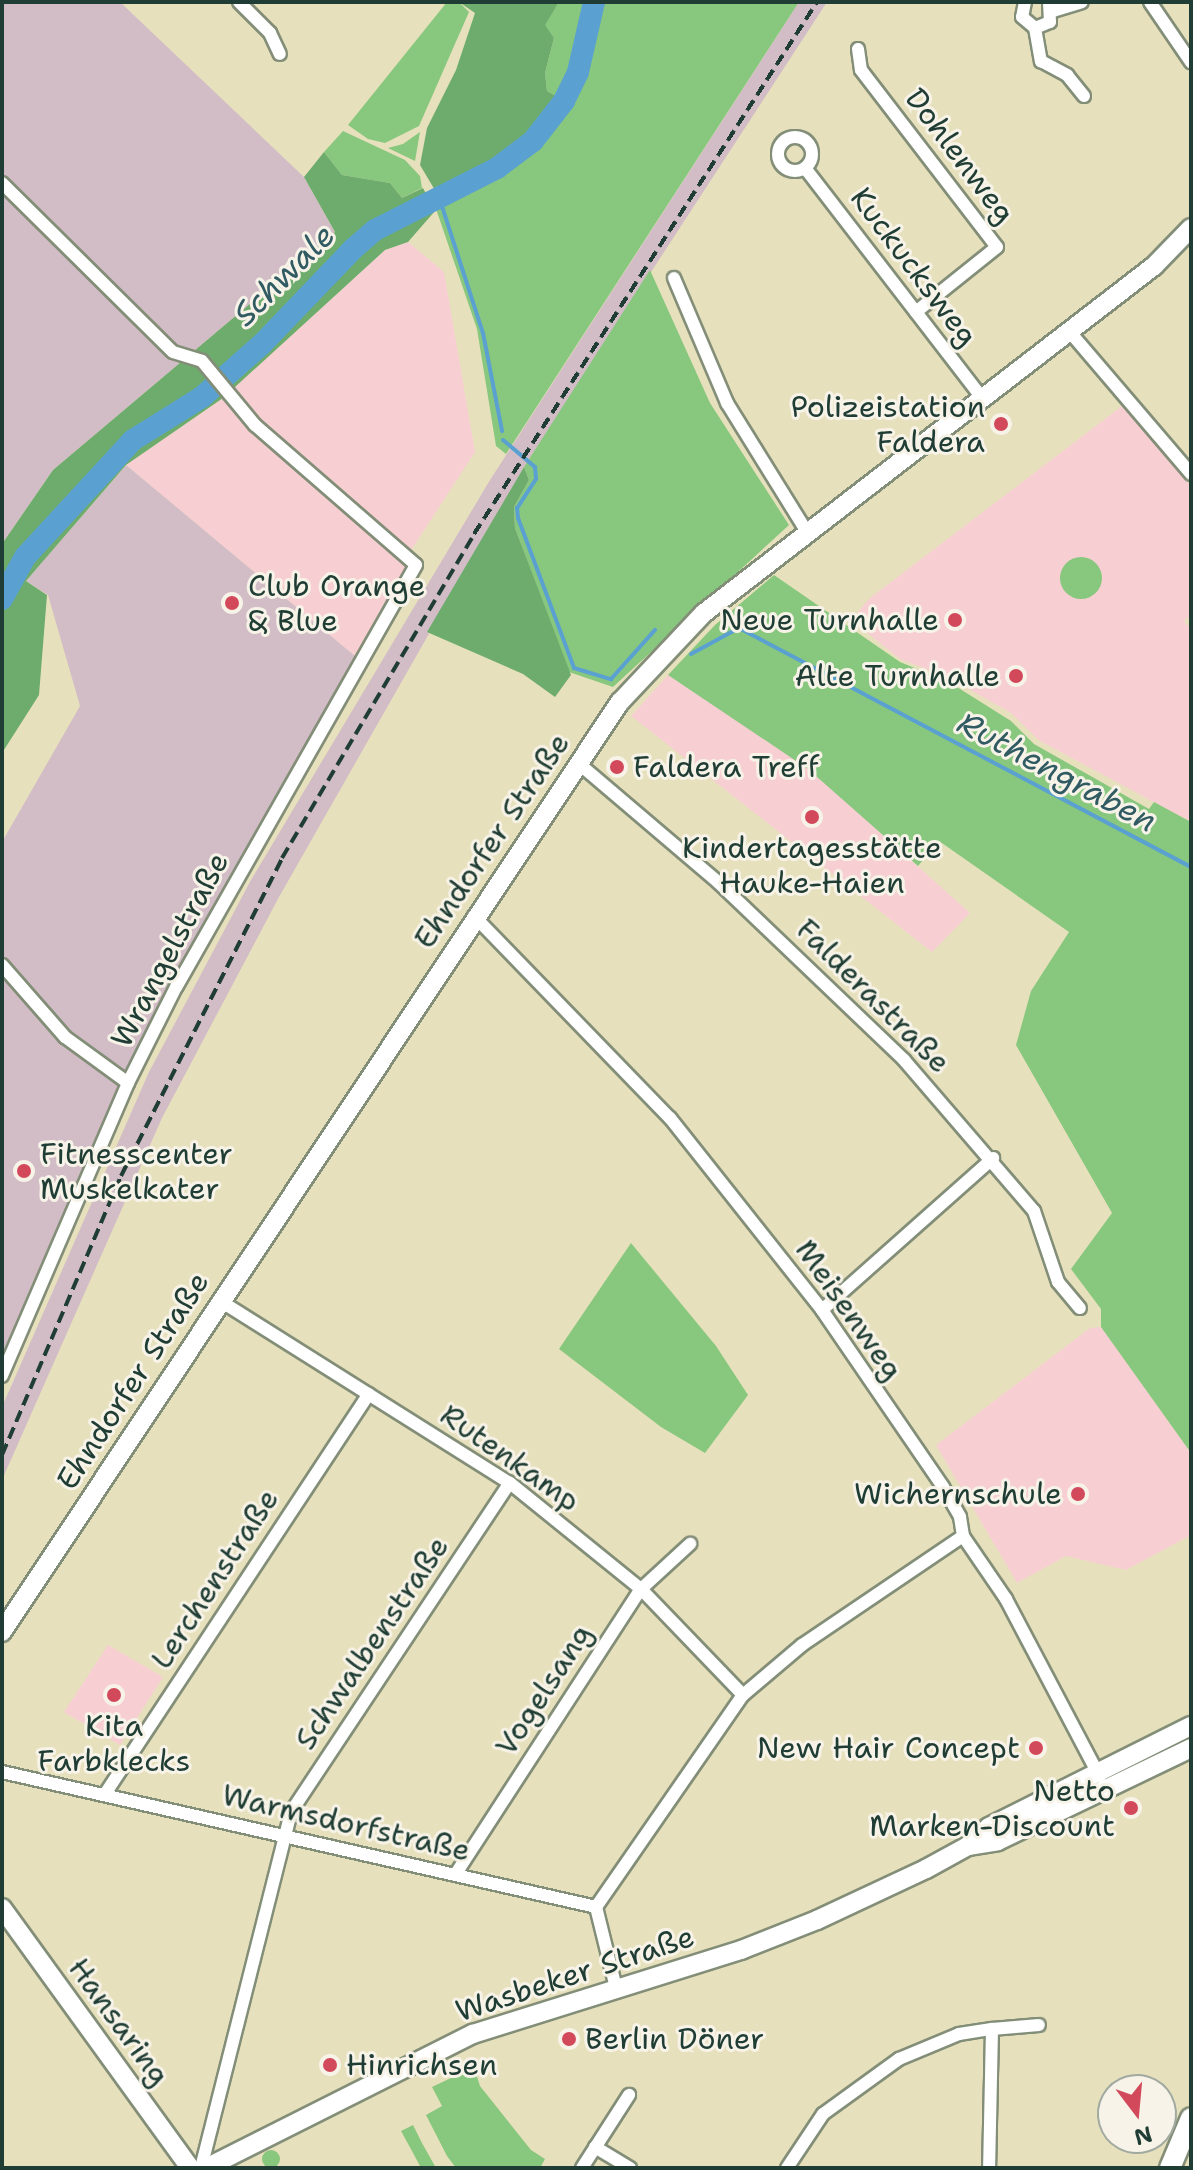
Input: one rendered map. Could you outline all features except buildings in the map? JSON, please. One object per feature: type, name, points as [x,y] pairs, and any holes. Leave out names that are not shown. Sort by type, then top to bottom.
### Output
[{"type":"main road","points":[[1170,2168],[1191,2118]]},
{"type":"street","points":[[239,2],[270,33],[280,54]]},
{"type":"street","points":[[1025,2],[1022,17],[1035,28],[1041,61],[1067,75],[1084,96]]},
{"type":"street","points":[[1035,28],[1045,25],[1051,6],[1082,2]]},
{"type":"street","points":[[1150,2],[1191,62]]},
{"type":"street","name":"Dohlenweg","points":[[858,49],[861,70],[997,247],[916,312]]},
{"type":"street","name":"Kuckucksweg","points":[[805,168],[982,398]]},
{"type":"street","name":"Wrangelstraße","points":[[2,183],[173,352],[209,368],[255,425],[416,565],[309,748],[128,1083],[2,1376]]},
{"type":"street","name":"Ehndorfer Straße","points":[[2,1632],[577,762],[664,653],[704,613],[1154,266],[1191,228]]},
{"type":"street","points":[[674,278],[727,403],[807,532]]},
{"type":"street","points":[[1069,331],[1191,474]]},
{"type":"street","name":"Falderastraße","points":[[577,762],[719,883],[904,1060],[993,1158],[1034,1211],[1058,1282],[1080,1308]]},
{"type":"street","name":"Meisenweg","points":[[474,916],[670,1118],[822,1310],[943,1487],[960,1517],[963,1536],[1006,1599],[1101,1780]]},
{"type":"street","points":[[2,965],[65,1037],[128,1083]]},
{"type":"street","points":[[822,1310],[993,1158]]},
{"type":"street","name":"Rutenkamp","points":[[219,1300],[510,1483],[641,1589],[743,1695]]},
{"type":"street","name":"Lerchenstraße","points":[[105,1794],[369,1394]]},
{"type":"street","name":"Schwalbenstraße","points":[[204,2168],[291,1812],[510,1483]]},
{"type":"street","points":[[616,1988],[596,1907],[743,1695],[802,1645],[963,1536]]},
{"type":"street","name":"Vogelsang","points":[[455,1875],[641,1589],[690,1544]]},
{"type":"street","name":"Wasbeker Straße","points":[[204,2168],[473,2034],[760,1943],[968,1846],[998,1841],[1191,1726]]},
{"type":"street","name":"Wasbeker Straße","points":[[1101,1780],[1191,1748]]},
{"type":"street","name":"Warmsdorfstraße","points":[[2,1772],[596,1907]]},
{"type":"street","name":"Hansaring","points":[[2,1908],[190,2168]]},
{"type":"street","points":[[787,2168],[823,2114],[899,2059],[959,2034],[1039,2025]]},
{"type":"street","points":[[989,2168],[992,2029]]},
{"type":"street","points":[[582,2168],[629,2095]]},
{"type":"street","points":[[595,2147],[630,2168]]},
{"type":"shaded area","points":[[2,2],[120,2],[304,177],[335,232],[53,470],[2,544]]},
{"type":"shaded area","points":[[799,2],[827,2],[524,467],[279,897],[162,1118],[2,1480],[2,1407],[149,1072],[251,880],[490,480]]},
{"type":"shaded area","points":[[408,242],[444,272],[475,452],[408,555],[416,565],[362,662],[126,465],[223,398],[385,250]]},
{"type":"shaded area","points":[[1122,406],[1191,486],[1191,615],[1184,621],[1191,629],[1191,822],[1040,741],[1011,713],[947,677],[900,659],[851,620],[870,598]]},
{"type":"shaded area","points":[[126,465],[362,662],[176,987],[2,1376],[2,842],[80,706],[48,595],[26,581]]},
{"type":"shaded area","name":"Kindertagesstätte Hauke-Haien","points":[[668,675],[809,769],[970,913],[932,952],[631,716]]},
{"type":"shaded area","name":"Wichernschule","points":[[1101,1327],[1191,1453],[1191,1535],[1126,1570],[1066,1556],[1017,1583],[936,1445],[1090,1328]]},
{"type":"shaded area","name":"Kita Farbklecks","points":[[108,1645],[163,1677],[120,1745],[64,1712]]},
{"type":"green space","points":[[447,2],[459,2],[469,12],[419,126],[385,143],[368,139],[348,125]]},
{"type":"green space","points":[[459,2],[559,2],[545,25],[554,38],[545,73],[547,91],[564,101],[533,141],[497,168],[439,197],[420,165],[427,128],[456,70],[475,13]]},
{"type":"green space","points":[[559,2],[799,2],[506,454],[496,446],[477,329],[433,200],[497,168],[533,141],[564,102],[547,91],[545,73],[554,38],[544,25]]},
{"type":"green space","points":[[343,131],[405,160],[420,176],[422,188],[402,198],[390,183],[342,175],[324,152]]},
{"type":"green space","points":[[420,132],[415,161],[388,148],[403,144]]},
{"type":"green space","points":[[324,152],[342,175],[390,183],[402,198],[423,188],[435,211],[408,242],[385,250],[223,398],[126,465],[26,581],[47,595],[39,695],[2,753],[2,544],[53,470],[335,232],[304,177]]},
{"type":"green space","points":[[650,270],[710,403],[789,525],[613,687],[569,672],[515,528],[514,507],[529,480],[524,467]]},
{"type":"green space","points":[[524,467],[529,480],[514,507],[515,528],[571,675],[555,697],[523,674],[427,632]]},
{"type":"green space","points":[[1081,557],[1096,563],[1102,578],[1096,593],[1081,599],[1066,593],[1060,578],[1066,563]]},
{"type":"green space","points":[[774,575],[900,662],[949,682],[1011,721],[1034,744],[1149,809],[1154,802],[1191,822],[1191,1453],[1101,1327],[1101,1309],[1071,1269],[1112,1213],[1016,1045],[1031,991],[1069,932],[939,841],[918,866],[808,769],[668,675],[715,625]]},
{"type":"green space","points":[[631,1243],[716,1346],[748,1395],[705,1453],[661,1427],[559,1349]]},
{"type":"green space","points":[[474,2067],[480,2086],[531,2150],[545,2159],[540,2168],[456,2168],[447,2156],[426,2115],[442,2106],[432,2087]]},
{"type":"green space","points":[[413,2125],[436,2168],[421,2168],[401,2131]]},
{"type":"green space","points":[[267,2150],[275,2150],[280,2159],[278,2166],[267,2168],[262,2163],[262,2155]]},
{"type":"waterway","name":"Schwale","points":[[2,599],[25,557],[133,440],[202,397],[262,344],[375,230],[497,168],[533,141],[564,101],[578,72],[594,2]]},
{"type":"waterway","name":"Ruthengraben","points":[[439,197],[483,333],[502,431]]},
{"type":"waterway","name":"Ruthengraben","points":[[503,440],[535,467],[536,479],[517,508],[518,518],[574,668],[611,679],[655,630]]},
{"type":"waterway","name":"Ruthengraben","points":[[691,654],[739,628],[1191,867]]},
{"type":"railway","points":[[2,1455],[121,1176],[282,858],[474,534],[817,2]]},
{"type":"place","name":"Polizeistation Faldera","points":[[1001,424]]},
{"type":"place","name":"Club Orange & Blue","points":[[232,603]]},
{"type":"place","name":"Neue Turnhalle","points":[[955,620]]},
{"type":"place","name":"Alte Turnhalle","points":[[1016,676]]},
{"type":"place","name":"Faldera Treff","points":[[617,767]]},
{"type":"place","name":"Kindertagesstätte Hauke-Haien","points":[[812,817]]},
{"type":"place","name":"Fitnesscenter Muskelkater","points":[[24,1171]]},
{"type":"place","name":"Wichernschule","points":[[1078,1494]]},
{"type":"place","name":"Kita Farbklecks","points":[[114,1695]]},
{"type":"place","name":"New Hair Concept","points":[[1036,1748]]},
{"type":"place","name":"Netto Marken-Discount","points":[[1131,1808]]},
{"type":"place","name":"Berlin Döner","points":[[569,2039]]},
{"type":"place","name":"Hinrichsen","points":[[330,2065]]}]
